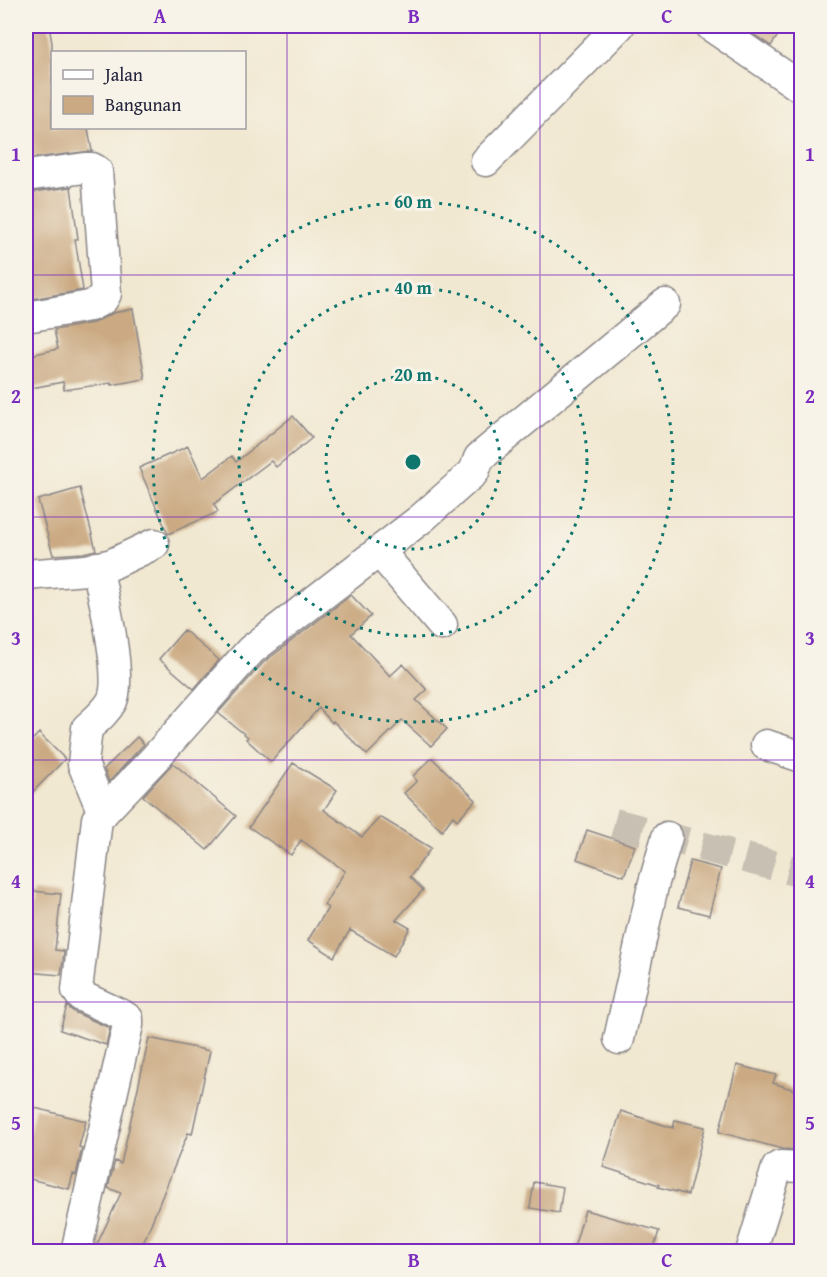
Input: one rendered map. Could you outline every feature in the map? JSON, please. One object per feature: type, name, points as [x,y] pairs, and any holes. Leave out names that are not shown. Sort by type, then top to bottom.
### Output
[{"type":"street","points":[[486,161],[619,26]]},
{"type":"street","points":[[711,26],[801,88]]},
{"type":"street","points":[[26,176],[76,169],[92,168],[97,171],[105,294],[103,299],[90,306],[26,317]]},
{"type":"street","points":[[76,1251],[128,1025],[128,1019],[81,996],[77,990],[97,819],[251,650],[422,518],[474,472],[479,458],[665,304]]},
{"type":"street","points":[[26,575],[86,570],[112,564],[154,544]]},
{"type":"street","points":[[379,551],[442,625]]},
{"type":"street","points":[[97,567],[111,633],[115,673],[114,696],[107,709],[87,728],[83,764],[103,813]]},
{"type":"street","points":[[766,746],[801,757]]},
{"type":"street","points":[[619,1039],[653,886],[667,837]]},
{"type":"street","points":[[752,1251],[777,1168],[780,1166],[801,1167]]},
{"type":"building","points":[[49,26],[52,43],[51,129],[88,129],[92,151],[26,159],[26,30]]},
{"type":"building","points":[[741,26],[784,26],[771,46]]},
{"type":"building","points":[[71,187],[78,239],[75,239],[83,290],[26,300],[26,193]]},
{"type":"building","points":[[133,309],[145,379],[64,390],[63,382],[26,389],[26,356],[58,349],[54,330],[93,323],[113,313]]},
{"type":"building","points":[[293,416],[312,438],[276,467],[271,461],[214,504],[218,512],[168,534],[139,468],[188,446],[203,478],[232,456],[236,462]]},
{"type":"building","points":[[80,488],[96,550],[53,555],[38,500]]},
{"type":"building","points":[[351,595],[371,616],[351,634],[390,676],[403,664],[427,690],[416,700],[447,729],[431,746],[402,720],[367,755],[319,708],[271,762],[246,739],[248,737],[218,713],[263,663]]},
{"type":"building","points":[[184,630],[219,660],[194,689],[159,659]]},
{"type":"building","points":[[39,733],[65,759],[26,799],[26,746]]},
{"type":"building","points":[[137,737],[144,744],[109,782],[104,769]]},
{"type":"building","points":[[432,758],[476,800],[457,820],[453,816],[442,831],[404,793],[417,781],[413,776]]},
{"type":"building","points":[[173,763],[236,816],[207,850],[143,796]]},
{"type":"building","points":[[293,763],[337,790],[324,810],[362,837],[380,817],[431,848],[410,877],[423,890],[396,920],[410,928],[394,956],[350,930],[334,957],[308,940],[328,908],[324,905],[345,871],[301,840],[291,855],[249,827]]},
{"type":"building","points":[[587,830],[635,846],[624,876],[577,859]]},
{"type":"building","points":[[690,861],[721,869],[709,915],[678,907]]},
{"type":"building","points":[[33,891],[61,894],[55,950],[64,951],[61,975],[26,972],[26,948]]},
{"type":"building","points":[[67,1006],[74,1012],[110,1028],[106,1045],[60,1030]]},
{"type":"building","points":[[149,1038],[210,1051],[192,1134],[188,1133],[140,1251],[94,1251],[121,1193],[108,1188],[115,1161],[121,1164]]},
{"type":"building","points":[[737,1065],[776,1075],[773,1083],[801,1092],[801,1150],[782,1149],[719,1132]]},
{"type":"building","points":[[35,1108],[86,1121],[79,1147],[82,1148],[76,1175],[73,1174],[69,1189],[26,1178],[26,1146]]},
{"type":"building","points":[[621,1111],[673,1128],[675,1120],[705,1127],[688,1195],[603,1167]]},
{"type":"building","points":[[534,1182],[563,1187],[559,1213],[530,1208]]},
{"type":"building","points":[[585,1210],[659,1231],[653,1251],[573,1251]]},
{"type":"tunnel","points":[[614,823],[802,873]]}]
